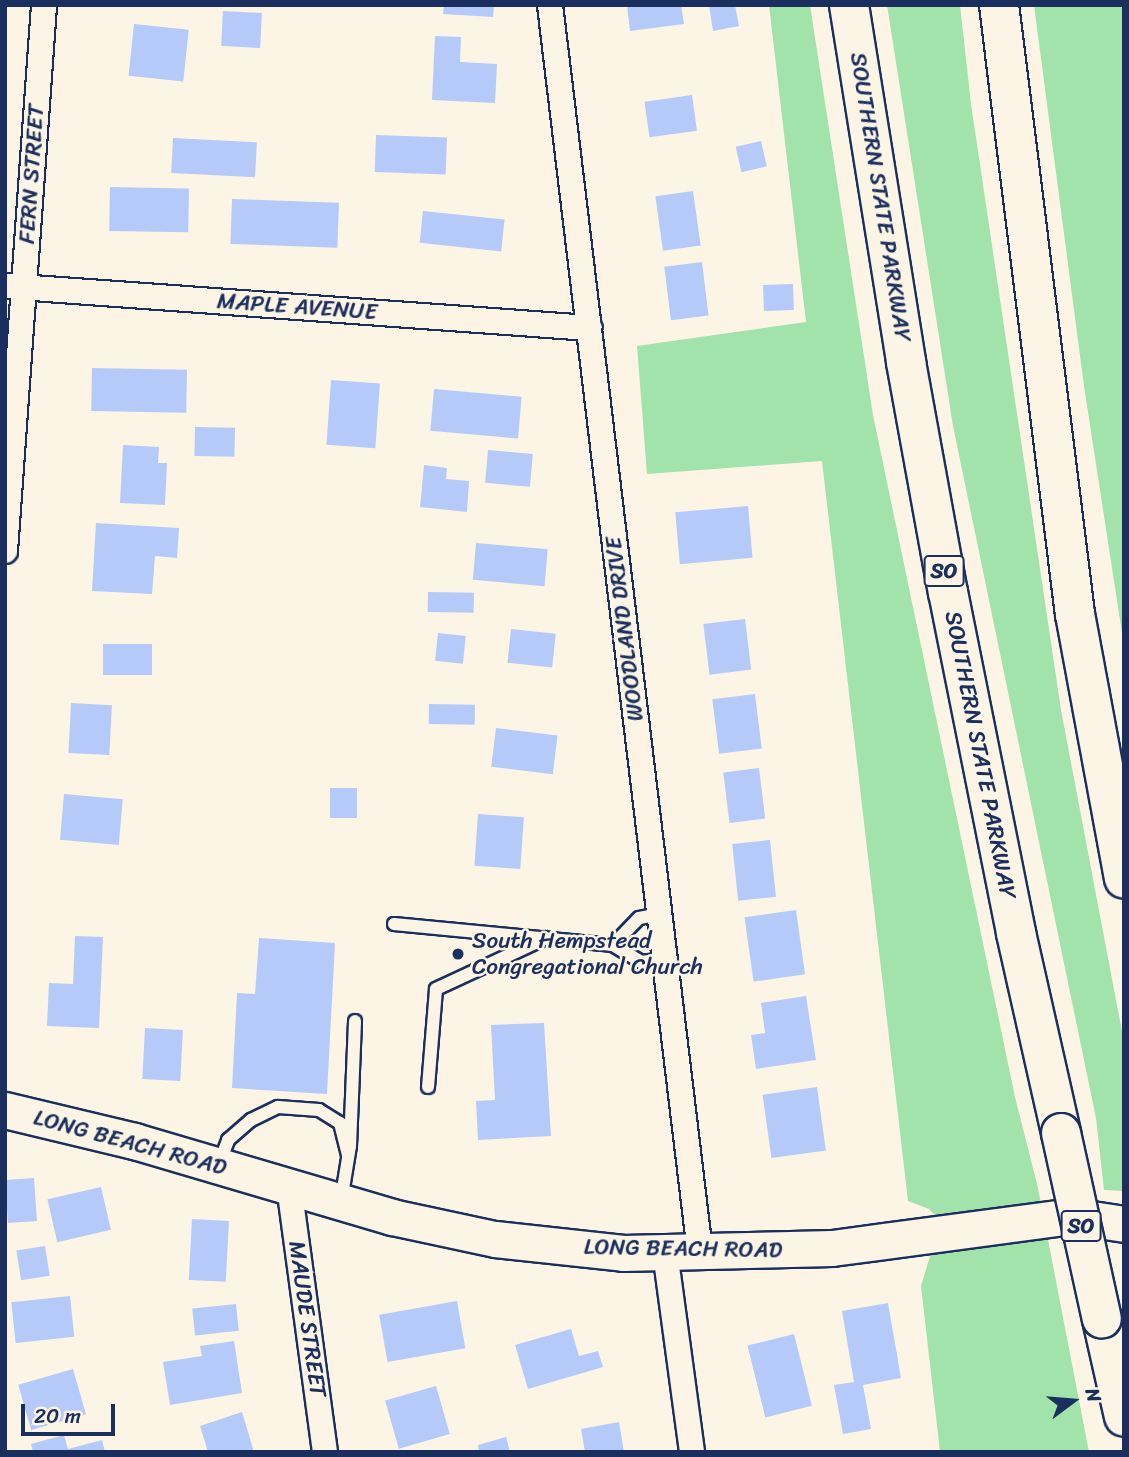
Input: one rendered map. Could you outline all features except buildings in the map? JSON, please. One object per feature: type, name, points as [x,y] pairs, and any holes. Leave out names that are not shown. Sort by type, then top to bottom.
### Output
[{"type":"highway","name":"SOUTHERN STATE PARKWAY","points":[[849,5],[906,362],[950,604],[1016,933],[1124,1417]]},
{"type":"highway","points":[[999,5],[1075,614],[1124,878]]},
{"type":"main road","name":"LONG BEACH ROAD","points":[[5,1110],[134,1140],[392,1217],[495,1239],[623,1253],[832,1248],[1072,1216],[1124,1224]]},
{"type":"street","name":"FERN STREET","points":[[5,551],[14,287],[44,5]]},
{"type":"street","name":"WOODLAND DRIVE","points":[[550,5],[701,1252]]},
{"type":"street","name":"MAPLE AVENUE","points":[[14,287],[589,328]]},
{"type":"street","name":"MAUDE STREET","points":[[289,1186],[325,1452]]},
{"type":"street","points":[[665,1252],[692,1452]]},
{"type":"lane","points":[[613,945],[639,918],[660,915]]},
{"type":"lane","points":[[394,924],[613,945],[641,962],[665,959]]},
{"type":"lane","points":[[428,1087],[436,989],[547,938]]},
{"type":"lane","points":[[341,1201],[348,1155],[355,1021]]},
{"type":"lane","points":[[219,1165],[228,1140],[251,1120],[278,1107],[319,1110],[340,1123],[348,1155]]},
{"type":"green space","points":[[769,5],[810,5],[873,415],[1015,1097],[1038,1188],[1089,1452],[940,1452],[921,1286],[931,1253],[944,1225],[929,1209],[908,1201],[822,461],[647,474],[637,346],[806,322]]},
{"type":"green space","points":[[887,5],[960,5],[971,104],[1061,710],[1124,1042],[1124,1191],[1104,1190],[1096,1118],[953,426]]},
{"type":"green space","points":[[1034,5],[1124,5],[1124,646],[1084,386]]},
{"type":"place","name":"South Hempstead Congregational Church","points":[[458,954]]}]
